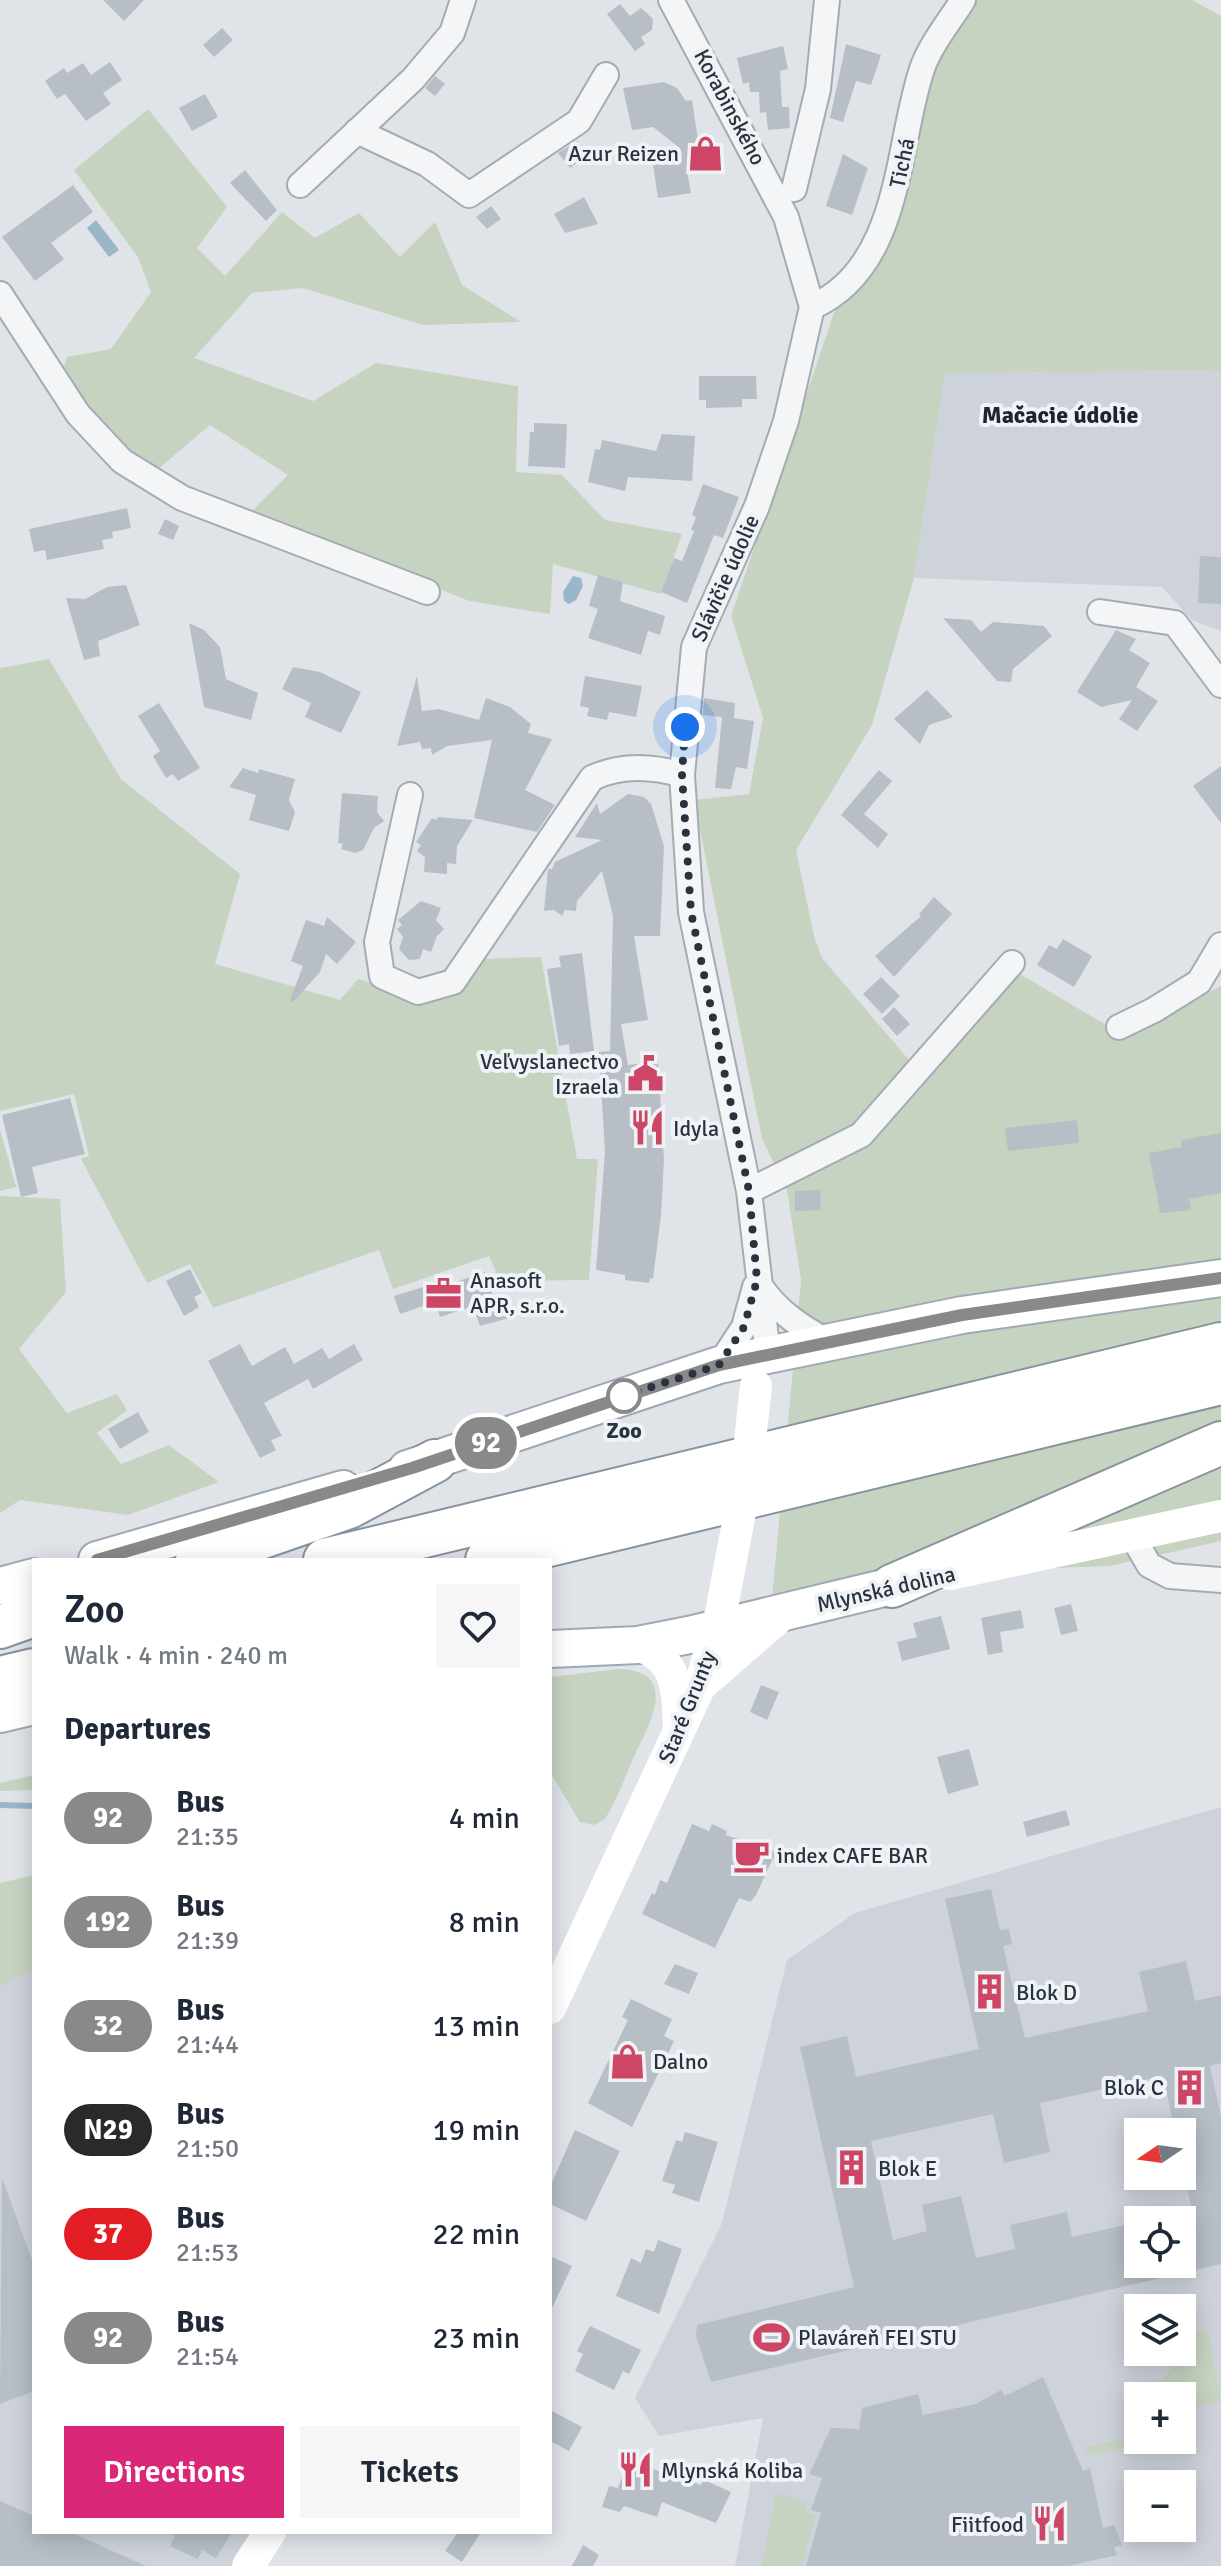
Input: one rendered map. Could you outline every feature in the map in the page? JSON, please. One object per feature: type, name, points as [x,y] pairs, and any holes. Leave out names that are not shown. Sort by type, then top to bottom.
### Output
[{"type":"highway","points":[[333,1558],[1221,1344]]},
{"type":"highway","points":[[495,1558],[1221,1383]]},
{"type":"highway","points":[[892,1586],[1221,1443]]},
{"type":"highway","points":[[203,1558],[349,1507],[435,1461]]},
{"type":"highway","points":[[0,1627],[32,1616]]},
{"type":"highway","points":[[0,1638],[32,1630]]},
{"type":"highway","points":[[0,1678],[32,1670]]},
{"type":"main road","points":[[104,1558],[435,1461],[747,1358],[962,1315],[1221,1278]]},
{"type":"main road","points":[[0,1586],[32,1578]]},
{"type":"main road","name":"Mlynská dolina","points":[[552,1649],[638,1645],[720,1615],[784,1613],[892,1586]]},
{"type":"main road","points":[[0,1714],[32,1706]]},
{"type":"street","points":[[300,185],[413,79],[452,33],[463,0]]},
{"type":"street","name":"Korabinského","points":[[671,0],[786,217]]},
{"type":"street","points":[[794,189],[818,89],[827,0]]},
{"type":"street","name":"Tichá","points":[[812,307],[831,299],[859,269],[895,199],[922,68],[963,0]]},
{"type":"street","points":[[357,131],[427,164],[469,195],[579,121],[606,75]]},
{"type":"street","name":"Slávičie údolie","points":[[747,1358],[757,1280],[757,1187],[691,912],[682,775],[694,647],[757,506],[786,421],[812,307],[786,217]]},
{"type":"street","points":[[0,294],[78,414],[122,461],[182,498],[427,592]]},
{"type":"street","points":[[1100,612],[1175,623],[1221,685]]},
{"type":"street","points":[[410,795],[377,942],[382,976],[418,992],[453,982],[592,778],[606,772],[640,768],[682,775]]},
{"type":"street","points":[[1119,1027],[1199,982],[1221,945]]},
{"type":"street","points":[[757,1187],[861,1135],[1012,963]]},
{"type":"street","points":[[757,1280],[775,1307],[828,1342]]},
{"type":"street","name":"Slávičie údolie","points":[[747,1358],[767,1329],[757,1280]]},
{"type":"street","name":"Staré Grunty","points":[[552,2004],[700,1686],[720,1615],[745,1486],[747,1358]]},
{"type":"street","name":"Mlynská dolina","points":[[892,1586],[1221,1516]]},
{"type":"street","points":[[1133,1537],[1149,1565],[1170,1576],[1221,1580]]},
{"type":"street","points":[[700,1686],[784,1613]]},
{"type":"street","points":[[638,1645],[656,1651],[670,1669],[677,1690],[679,1732]]},
{"type":"street","points":[[248,2566],[269,2534]]},
{"type":"shaded area","points":[[1221,371],[1221,631],[1192,620],[1162,587],[914,578],[945,373]]},
{"type":"shaded area","points":[[1221,1807],[1221,2566],[735,2566],[763,2418],[659,2436],[635,2398],[722,2223],[787,1960],[855,1913]]},
{"type":"shaded area","points":[[32,1951],[32,2534],[251,2534],[232,2566],[0,2566],[0,1966]]},
{"type":"green space","points":[[976,0],[1192,0],[1221,16],[1221,371],[945,373],[914,578],[872,725],[796,850],[814,936],[822,958],[921,1074],[1018,973],[1120,1033],[1221,986],[1221,1541],[1110,1566],[860,1575],[772,1599],[801,1280],[787,1190],[762,1139],[694,800],[749,794],[763,718],[731,616],[836,307],[869,272],[931,71]]},
{"type":"green space","points":[[148,109],[227,207],[197,248],[225,276],[282,212],[315,238],[359,213],[400,257],[435,222],[462,285],[521,322],[423,325],[303,288],[252,293],[194,358],[313,401],[376,363],[518,386],[516,472],[562,475],[605,520],[682,534],[661,594],[553,564],[550,614],[469,601],[251,512],[288,475],[210,425],[151,475],[61,379],[67,357],[111,349],[151,292],[138,257],[74,170]]},
{"type":"green space","points":[[49,659],[121,779],[240,874],[215,964],[340,1000],[358,979],[418,998],[479,959],[541,957],[577,1159],[598,1159],[589,1280],[500,1281],[489,1256],[393,1289],[379,1250],[213,1308],[190,1264],[147,1283],[81,1159],[89,1156],[74,1094],[0,1111],[0,668]]},
{"type":"green space","points":[[0,1129],[16,1187],[0,1191]]},
{"type":"green space","points":[[0,1196],[60,1199],[66,1292],[19,1349],[67,1413],[117,1394],[127,1410],[97,1433],[121,1464],[169,1445],[219,1482],[128,1515],[20,1500],[0,1513]]},
{"type":"green space","points":[[619,1669],[639,1672],[650,1680],[655,1690],[651,1718],[613,1805],[605,1819],[594,1825],[580,1822],[552,1775],[552,1677]]},
{"type":"green space","points":[[32,1775],[32,1790],[0,1791],[0,1783]]},
{"type":"green space","points":[[32,1875],[32,1969],[0,1986],[0,1883]]},
{"type":"green space","points":[[1208,2329],[1221,2401],[1196,2409],[1196,2382],[1159,2382],[1172,2366],[1196,2366],[1196,2332]]},
{"type":"green space","points":[[1124,2439],[1124,2447],[1088,2456],[1086,2447]]},
{"type":"green space","points":[[776,2492],[807,2503],[805,2512],[816,2515],[801,2566],[762,2566]]},
{"type":"water","points":[[96,220],[119,250],[109,257],[87,228]]},
{"type":"water","points":[[573,576],[581,578],[583,586],[576,600],[569,604],[564,601],[563,592]]},
{"type":"building","points":[[103,0],[144,0],[124,21]]},
{"type":"building","points":[[620,4],[630,16],[641,8],[653,19],[652,30],[641,37],[645,44],[635,51],[607,14]]},
{"type":"building","points":[[222,28],[233,40],[214,57],[203,45]]},
{"type":"building","points":[[846,44],[881,55],[871,85],[856,81],[843,122],[830,118]]},
{"type":"building","points":[[783,46],[788,69],[780,71],[782,107],[789,107],[790,128],[768,130],[766,112],[760,113],[759,92],[750,92],[749,82],[743,84],[737,58]]},
{"type":"building","points":[[110,62],[122,80],[103,93],[111,104],[86,121],[65,94],[57,99],[45,81],[64,68],[67,73],[83,63],[91,75]]},
{"type":"building","points":[[435,76],[445,84],[435,96],[425,88]]},
{"type":"building","points":[[664,82],[677,88],[686,101],[692,100],[698,140],[710,133],[721,153],[687,171],[691,193],[658,198],[653,164],[681,149],[653,127],[632,130],[623,88]]},
{"type":"building","points":[[205,94],[218,117],[192,131],[179,108]]},
{"type":"building","points":[[577,141],[588,155],[570,168],[558,153]]},
{"type":"building","points":[[843,154],[868,168],[852,215],[826,206]]},
{"type":"building","points":[[245,170],[277,210],[266,221],[230,183]]},
{"type":"building","points":[[73,185],[93,212],[51,243],[64,259],[35,281],[2,237]]},
{"type":"building","points":[[584,197],[598,224],[565,233],[554,214]]},
{"type":"building","points":[[491,206],[501,219],[487,229],[476,217]]},
{"type":"building","points":[[699,376],[756,376],[757,399],[742,399],[742,407],[706,408],[706,400],[699,400]]},
{"type":"building","points":[[534,423],[567,424],[565,468],[528,466],[530,432],[534,432]]},
{"type":"building","points":[[662,434],[695,436],[692,481],[628,477],[625,491],[588,482],[595,449],[600,450],[602,440],[656,451]]},
{"type":"building","points":[[703,484],[739,497],[723,538],[714,535],[687,603],[661,592],[674,558],[682,561],[694,531],[691,530],[696,517],[692,515]]},
{"type":"building","points":[[127,508],[131,528],[112,532],[113,538],[102,540],[104,549],[47,560],[45,550],[34,552],[29,529]]},
{"type":"building","points":[[165,519],[179,526],[173,540],[158,534]]},
{"type":"building","points":[[1200,556],[1221,557],[1221,604],[1198,603]]},
{"type":"building","points":[[598,575],[623,582],[620,601],[665,616],[660,635],[648,631],[641,655],[588,638],[598,609],[589,606]]},
{"type":"building","points":[[126,585],[140,625],[98,641],[100,656],[84,660],[66,598],[85,599],[107,587]]},
{"type":"building","points":[[943,618],[971,620],[981,632],[993,622],[1044,626],[1052,636],[1013,669],[1011,682],[997,681]]},
{"type":"building","points":[[189,623],[204,630],[220,647],[226,679],[258,693],[251,720],[204,707]]},
{"type":"building","points":[[1116,630],[1136,639],[1129,650],[1150,663],[1136,687],[1158,701],[1137,731],[1119,719],[1132,700],[1101,707],[1077,692]]},
{"type":"building","points":[[293,667],[320,672],[361,692],[341,733],[305,717],[311,703],[282,689]]},
{"type":"building","points":[[417,676],[422,711],[439,709],[479,720],[486,698],[510,707],[531,724],[528,733],[552,739],[525,790],[555,805],[537,832],[474,818],[492,740],[447,746],[432,755],[431,748],[422,749],[420,742],[397,746]]},
{"type":"building","points":[[585,676],[642,686],[636,717],[609,712],[607,720],[587,716],[589,708],[580,706]]},
{"type":"building","points":[[927,690],[953,717],[929,725],[920,744],[894,719]]},
{"type":"building","points":[[704,698],[735,703],[734,718],[754,721],[747,769],[736,767],[731,789],[715,788],[722,717],[703,715]]},
{"type":"building","points":[[159,703],[200,768],[178,781],[173,774],[166,778],[153,756],[160,751],[138,716]]},
{"type":"building","points":[[1221,766],[1221,823],[1193,786]]},
{"type":"building","points":[[243,768],[295,779],[289,800],[295,812],[289,831],[249,820],[256,795],[229,787]]},
{"type":"building","points":[[879,770],[892,781],[864,814],[888,834],[878,848],[841,815]]},
{"type":"building","points":[[342,793],[378,796],[377,812],[384,821],[374,828],[363,850],[355,853],[341,849],[343,844],[338,843]]},
{"type":"building","points":[[628,794],[644,797],[651,804],[664,846],[660,936],[634,936],[648,1020],[621,1024],[628,1065],[658,1061],[664,1160],[661,1215],[653,1279],[650,1278],[649,1283],[625,1280],[625,1275],[596,1270],[605,1152],[599,1052],[610,1051],[613,916],[602,871],[577,901],[576,911],[565,910],[562,916],[554,910],[544,911],[548,869],[552,869],[555,862],[602,840],[575,837],[597,803],[600,814]]},
{"type":"building","points":[[438,817],[473,820],[457,846],[456,864],[447,863],[447,874],[424,872],[425,857],[417,851],[421,845],[416,842],[432,818],[436,820]]},
{"type":"building","points":[[934,897],[952,914],[894,977],[875,956],[921,916],[919,914]]},
{"type":"building","points":[[421,901],[441,908],[436,920],[444,929],[437,936],[431,952],[423,949],[420,959],[409,960],[399,949],[403,937],[397,929],[402,925],[398,920]]},
{"type":"building","points":[[327,917],[356,942],[337,964],[326,954],[320,972],[293,1002],[290,1000],[303,966],[291,961],[306,920],[324,926]]},
{"type":"building","points":[[1063,939],[1092,956],[1074,987],[1037,965],[1049,945],[1057,949]]},
{"type":"building","points":[[582,953],[594,1051],[570,1054],[569,1044],[559,1046],[547,969],[561,967],[559,956]]},
{"type":"building","points":[[881,977],[900,996],[882,1014],[863,994]]},
{"type":"building","points":[[894,1007],[910,1024],[897,1036],[882,1019]]},
{"type":"building","points":[[70,1098],[85,1154],[32,1167],[38,1193],[21,1197],[2,1115]]},
{"type":"building","points":[[1077,1120],[1079,1143],[1008,1151],[1005,1128]]},
{"type":"building","points":[[1221,1133],[1221,1193],[1189,1199],[1191,1210],[1160,1213],[1149,1153],[1182,1147],[1181,1140]]},
{"type":"building","points":[[820,1190],[821,1210],[795,1211],[795,1191]]},
{"type":"building","points":[[190,1269],[202,1293],[194,1297],[199,1307],[184,1316],[166,1281]]},
{"type":"building","name":"Anasoft APR, s.r.o.","points":[[485,1272],[496,1304],[503,1302],[509,1318],[480,1326],[473,1306],[440,1317],[435,1302],[400,1314],[394,1296],[430,1285],[432,1290]]},
{"type":"building","points":[[240,1344],[252,1366],[285,1347],[294,1364],[322,1348],[329,1359],[354,1344],[363,1360],[313,1389],[308,1379],[264,1403],[282,1436],[271,1440],[276,1450],[260,1458],[208,1361]]},
{"type":"building","points":[[138,1412],[149,1432],[120,1449],[108,1429]]},
{"type":"building","points":[[1071,1604],[1078,1631],[1061,1635],[1054,1608]]},
{"type":"building","points":[[1021,1610],[1024,1628],[1000,1632],[1003,1652],[988,1655],[981,1618]]},
{"type":"building","points":[[941,1616],[950,1649],[902,1661],[897,1642],[917,1637],[913,1623]]},
{"type":"building","points":[[761,1685],[779,1692],[767,1720],[750,1712]]},
{"type":"building","points":[[969,1749],[979,1785],[948,1794],[937,1757]]},
{"type":"building","points":[[1066,1810],[1070,1825],[1027,1837],[1023,1822]]},
{"type":"building","points":[[692,1824],[709,1831],[712,1824],[727,1831],[726,1835],[776,1852],[756,1895],[750,1902],[739,1898],[715,1948],[642,1914],[652,1893],[655,1895],[660,1880],[667,1883]]},
{"type":"building","points":[[991,1889],[1000,1930],[1009,1929],[1012,1944],[1003,1946],[1025,2038],[1148,2011],[1139,1972],[1186,1961],[1195,2001],[1221,1995],[1221,2063],[1210,2066],[1221,2117],[1221,2264],[1196,2270],[1196,2206],[1191,2206],[1188,2190],[1196,2190],[1196,2118],[1172,2118],[1163,2076],[1040,2103],[1050,2152],[1004,2163],[993,2114],[871,2141],[893,2240],[927,2231],[922,2205],[961,2196],[976,2258],[1015,2249],[1010,2225],[1067,2212],[1072,2237],[1124,2225],[1124,2278],[1160,2278],[711,2382],[696,2336],[697,2325],[854,2287],[800,2047],[847,2036],[856,2077],[979,2049],[945,1899]]},
{"type":"building","points":[[675,1964],[698,1973],[689,1994],[664,1984]]},
{"type":"building","points":[[631,1999],[672,2019],[664,2036],[674,2041],[632,2127],[588,2103],[628,2020],[622,2017]]},
{"type":"building","points":[[575,2130],[620,2151],[586,2221],[552,2205],[552,2182]]},
{"type":"building","points":[[685,2132],[718,2142],[699,2202],[672,2193],[675,2185],[662,2181],[676,2140],[682,2142]]},
{"type":"building","points":[[2,2178],[32,2260],[32,2392],[0,2404]]},
{"type":"building","points":[[658,2240],[682,2249],[659,2314],[616,2296],[631,2258],[641,2263],[646,2249],[654,2252]]},
{"type":"building","points":[[552,2257],[572,2266],[552,2308]]},
{"type":"building","points":[[590,2326],[641,2350],[629,2374],[623,2371],[614,2390],[575,2371],[583,2354],[577,2351]]},
{"type":"building","points":[[1043,2377],[1083,2471],[1090,2468],[1103,2528],[1114,2525],[1122,2545],[1114,2547],[1117,2555],[1068,2566],[806,2566],[821,2513],[811,2510],[822,2478],[809,2474],[831,2428],[859,2429],[862,2408],[918,2394],[923,2415],[976,2404],[1001,2390],[1005,2396]]},
{"type":"building","points":[[552,2411],[582,2427],[569,2451],[552,2442]]},
{"type":"building","points":[[628,2461],[701,2485],[704,2480],[731,2492],[716,2523],[662,2502],[657,2517],[624,2506],[620,2512],[602,2507],[609,2486],[618,2488]]},
{"type":"building","points":[[0,2501],[32,2515],[32,2534],[74,2534],[146,2566],[0,2566]]},
{"type":"building","points":[[172,2534],[231,2534],[216,2558],[202,2550],[198,2559],[170,2546],[175,2536]]},
{"type":"building","points":[[457,2534],[480,2534],[462,2562],[445,2551]]},
{"type":"building","points":[[583,2545],[599,2555],[593,2566],[572,2566]]},
{"type":"waterway","points":[[0,1805],[32,1806]]},
{"type":"bus line","name":"92","points":[[104,1558],[412,1468],[719,1365],[962,1315],[1221,1278]]},
{"type":"place","name":"Azur Reizen","points":[[705,153]]},
{"type":"place","name":"Veľvyslanectvo Izraela","points":[[645,1074]]},
{"type":"place","name":"Idyla","points":[[647,1128]]},
{"type":"place","name":"Anasoft APR, s.r.o.","points":[[444,1293]]},
{"type":"place","name":"Zoo","points":[[624,1396]]},
{"type":"place","name":"index CAFE BAR","points":[[751,1855]]},
{"type":"place","name":"Blok D","points":[[990,1992]]},
{"type":"place","name":"Dalno","points":[[627,2061]]},
{"type":"place","name":"Blok C","points":[[1190,2087]]},
{"type":"place","name":"Blok E","points":[[852,2168]]},
{"type":"place","name":"Plaváreň FEI STU","points":[[772,2337]]},
{"type":"place","name":"Mlynská Koliba","points":[[635,2470]]},
{"type":"place","name":"Fiitfood","points":[[1050,2524]]},
{"type":"district","name":"Mačacie údolie","points":[[1060,415]]},
{"type":"route","points":[[624,1396],[719,1365],[744,1327],[757,1280],[749,1191],[691,912],[682,775],[685,727]]}]
